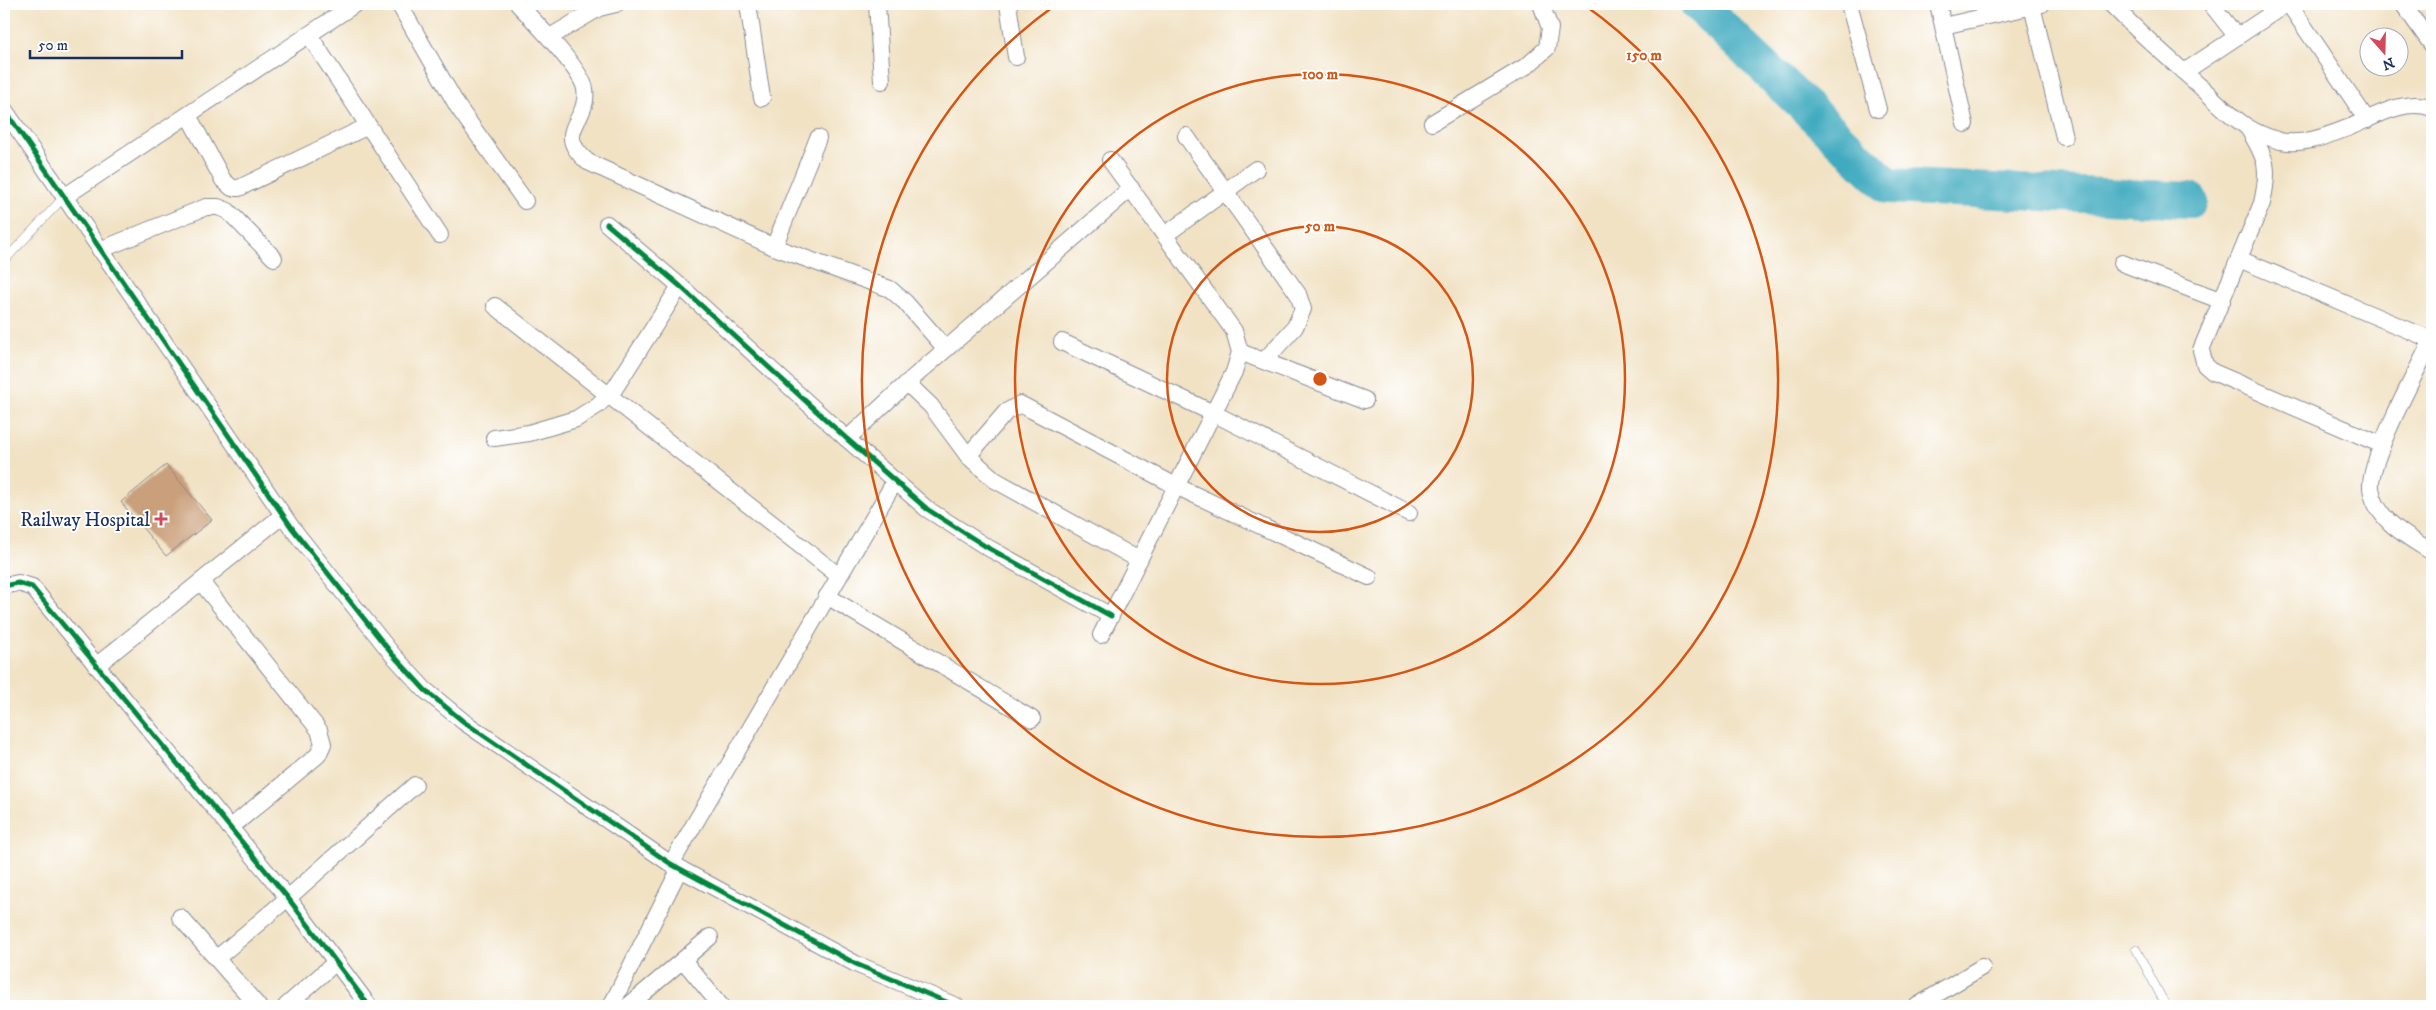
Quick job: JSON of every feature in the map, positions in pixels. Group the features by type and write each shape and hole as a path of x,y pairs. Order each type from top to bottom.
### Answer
{"street":[{"path":"64,198 355,4"},
{"path":"399,4 458,107 525,201"},
{"path":"518,4 550,37 578,74 585,89 583,108 572,130 571,138 581,156 588,162 774,247 890,290 905,302 946,349"},
{"path":"550,37 599,8 616,4"},
{"path":"748,4 762,98"},
{"path":"877,4 882,81"},
{"path":"1008,4 1016,56"},
{"path":"1432,123 1528,65 1547,48 1550,28 1541,4"},
{"path":"1850,4 1878,109"},
{"path":"1938,4 1965,124"},
{"path":"2111,4 2136,30 2248,128 2263,151 2266,162 2267,182 2262,203 2201,350 2205,365 2213,372 2382,445"},
{"path":"2211,4 2237,37"},
{"path":"2184,72 2288,4 2367,120"},
{"path":"2402,4 2432,45"},
{"path":"1943,26 2037,5 2064,137"},
{"path":"309,35 440,235"},
{"path":"2248,128 2282,142 2304,141 2328,136 2403,105 2421,104 2432,108"},
{"path":"4,109 283,515 392,654 425,690 464,722 676,866 926,1001 956,1006"},
{"path":"188,116 223,180 232,188 239,188 368,126"},
{"path":"1186,136 1298,294 1303,310 1295,328 1264,361"},
{"path":"774,247 818,138"},
{"path":"1101,634 1234,372 1240,352 1234,331 1110,160"},
{"path":"1165,235 1256,169"},
{"path":"847,439 907,383 1131,188"},
{"path":"100,250 206,207 218,207 228,211 274,258"},
{"path":"607,224 680,286 847,439 927,509 952,526 1111,616"},
{"path":"2239,259 2432,340 2374,464 2371,488 2378,506 2392,526 2432,552"},
{"path":"2122,263 2222,300"},
{"path":"494,438 529,433 576,419 598,405 615,388 680,286"},
{"path":"495,306 840,576"},
{"path":"1062,342 1213,413 1409,513"},
{"path":"1240,352 1365,400"},
{"path":"907,383 931,406 968,456 995,480 1140,560"},
{"path":"968,456 1006,412 1020,404 1176,486 1369,577"},
{"path":"611,1006 676,866 827,596 895,481"},
{"path":"96,666 283,515"},
{"path":"201,582 319,730 323,744 318,755 230,828"},
{"path":"4,586 18,583 32,587 288,898 369,1006"},
{"path":"827,596 1032,719"},
{"path":"217,958 288,898 415,785"},
{"path":"180,917 258,1006"},
{"path":"628,1006 710,937"},
{"path":"684,960 721,1006"},
{"path":"286,1006 336,962"},
{"path":"1917,1006 1982,967"}],"lane":[{"path":"4,262 64,198"},
{"path":"2136,948 2166,1006"}],"building":[{"path":"166,465 212,520 166,556 121,502"}],"waterway":[{"path":"1698,4 1888,186 2190,200"}],"cycle path":[{"path":"4,109 292,528 392,654 425,690 464,722 671,864 856,964 956,1006"},
{"path":"607,224 680,286 847,439 927,509 985,546 1111,616"},
{"path":"4,586 18,583 32,587 288,898 369,1006"}],"place":[{"name":"Railway Hospital","path":"161,519"}]}
